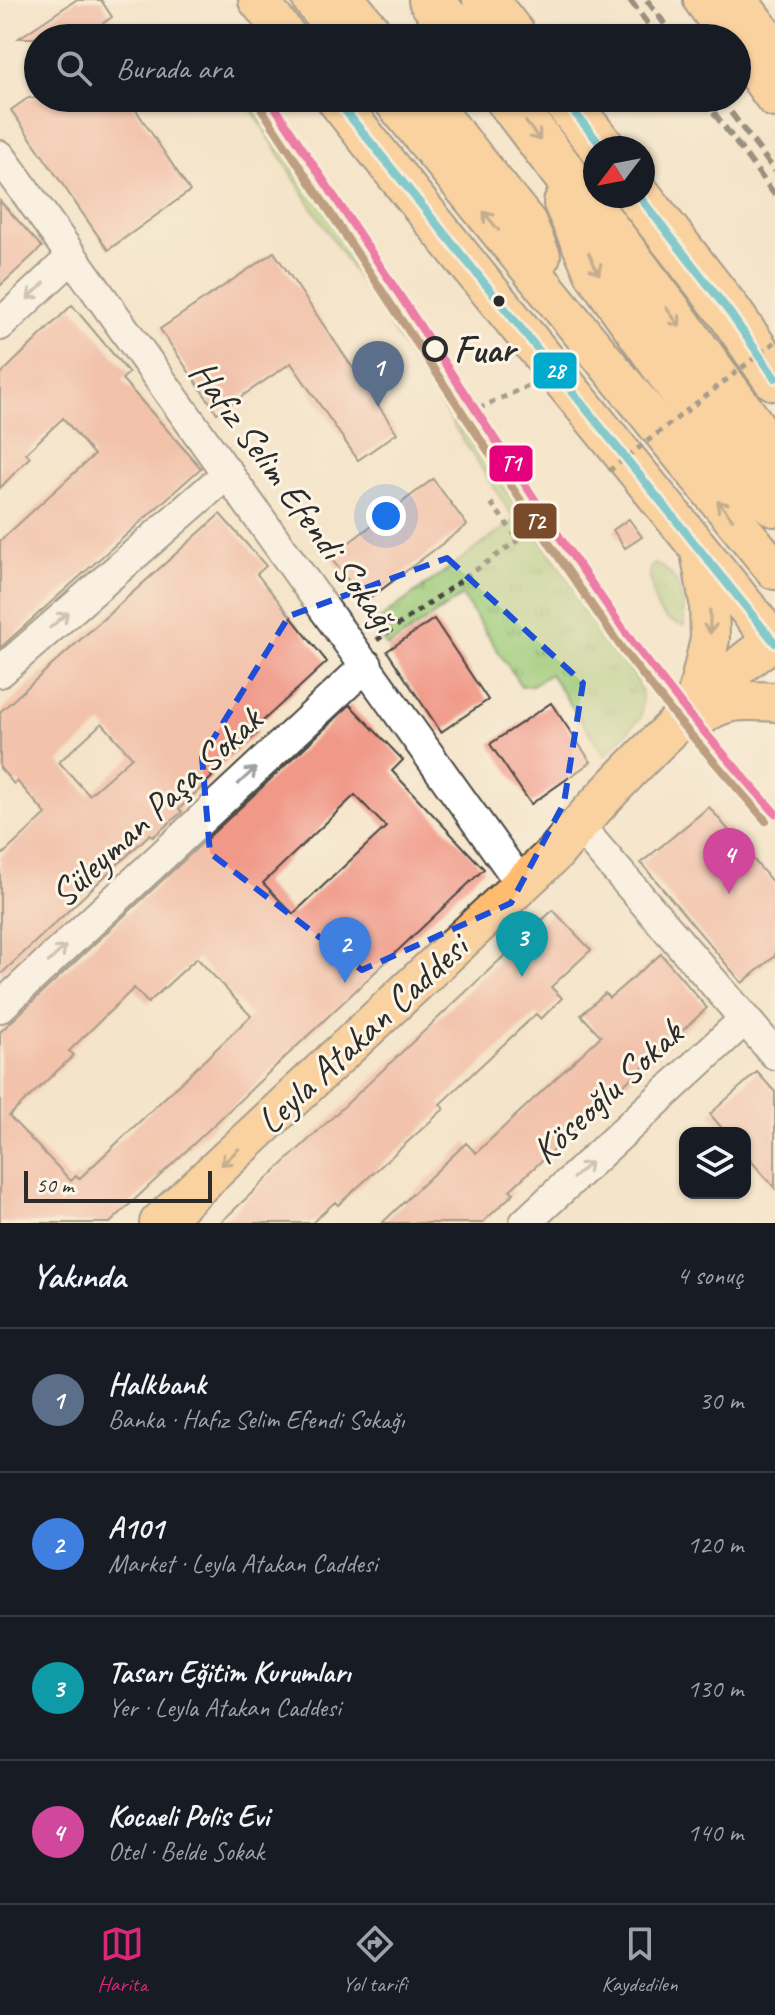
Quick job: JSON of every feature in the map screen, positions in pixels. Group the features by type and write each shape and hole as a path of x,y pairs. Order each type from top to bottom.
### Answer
{"highway":[{"path":"431,0 450,24"},
{"path":"485,0 504,24"},
{"path":"498,0 515,24"},
{"path":"518,112 775,458"},
{"path":"559,165 567,207 597,272 746,481 775,504"},
{"path":"648,208 730,313 775,378"}],"main road":[{"path":"258,0 277,24"},
{"path":"312,0 331,24"},
{"path":"346,0 366,24"},
{"path":"703,0 721,24"},
{"path":"738,0 775,50"},
{"path":"764,0 775,15"},
{"path":"751,65 775,98"},
{"path":"346,112 699,545 774,642"},
{"path":"402,112 775,570"},
{"path":"437,112 527,223 565,310"},
{"path":"688,712 710,639 709,602 699,545"},
{"name":"Leyla Atakan Caddesi","path":"159,1223 522,885 581,828 597,803 688,712 752,655 774,642"},
{"path":"581,828 706,712 720,703 742,700 775,702"}],"street":[{"name":"Hafız Selim Efendi Sokağı","path":"0,156 228,473 370,654 522,885"},
{"path":"0,325 72,257"},
{"path":"0,672 228,473"},
{"name":"Süleyman Paşa Sokak","path":"0,1007 370,654"},
{"path":"581,828 775,1054"},
{"name":"Köseoğlu Sokak","path":"525,1223 744,1020"}],"path":[{"path":"609,471 775,342"},
{"path":"537,393 529,385 462,416 659,696 688,712"},
{"path":"609,458 619,471"},
{"path":"491,503 519,540"},
{"path":"370,654 538,526"}],"highlighted area":[{"path":"447,558 583,683 564,803 511,903 362,970 210,853 202,757 289,616"}],"green space":[{"path":"254,112 271,112 377,274 368,280 457,420 634,674 642,693 641,717 605,756 550,674 532,685 521,686 462,596 388,647 370,626 515,520"},
{"path":"654,564 670,573 679,589 684,626 665,618 656,606 649,570"}],"building":[{"path":"76,0 101,0 112,17 102,24 40,24"},
{"path":"24,101 24,112 137,112 190,191 108,250 11,110"},
{"path":"0,201 42,247 0,286"},
{"path":"274,252 397,433 358,460 291,363 217,413 160,329"},
{"path":"72,305 129,373 122,379 201,468 0,648 0,541 94,455 63,418 26,453 30,457 0,488 0,375"},
{"path":"433,479 467,525 365,602 330,557"},
{"path":"220,514 266,566 257,574 327,662 255,728 258,732 211,775 179,809 182,812 153,837 150,834 0,975 0,857 46,814 17,781 14,784 0,768 0,712","holes":["102,723 132,757 89,795 59,762"]},
{"path":"629,519 642,537 625,548 613,530"},
{"path":"434,619 488,700 441,732 387,651"},
{"path":"551,703 591,762 531,804 490,744"},
{"path":"350,705 403,760 392,771 484,869 110,1223 0,1223 0,1032","holes":["355,795 386,827 293,914 263,883","197,958 251,1016 79,1179 76,1176 71,1181 9,1116 74,1055 69,1051 134,988 148,1003"]},
{"path":"709,807 775,885 775,956 742,983 641,863"},
{"path":"553,910 591,950 551,987 562,998 541,1019 536,1014 440,1104 444,1109 338,1205 335,1202 312,1223 220,1223"},
{"path":"661,954 707,1008 510,1190 514,1193 482,1223 382,1223 466,1143 476,1153 601,1036 581,1015 605,993 609,998"},
{"path":"757,1072 775,1092 775,1188 751,1161 751,1127 721,1127 710,1114"}],"railway":[{"path":"630,0 648,24"},
{"path":"647,0 665,24"},
{"path":"713,112 775,195"},
{"path":"731,112 775,171"}],"transit line":[{"name":"T2","path":"264,112 623,650 678,720 766,821"},
{"name":"T1","path":"278,112 633,643 687,712 775,813"},
{"name":"28","path":"346,112 775,643"},
{"name":"28","path":"574,112 593,136"},
{"name":"28","path":"648,208 730,313 775,378"}],"place":[{"name":"Fuar","path":"435,349"},
{"name":"Halkbank","path":"378,407"},
{"name":"Kocaeli Polis Evi","path":"729,894"},
{"name":"Tasarı Eğitim Kurumları","path":"522,977"},
{"name":"A101","path":"345,983"}]}
